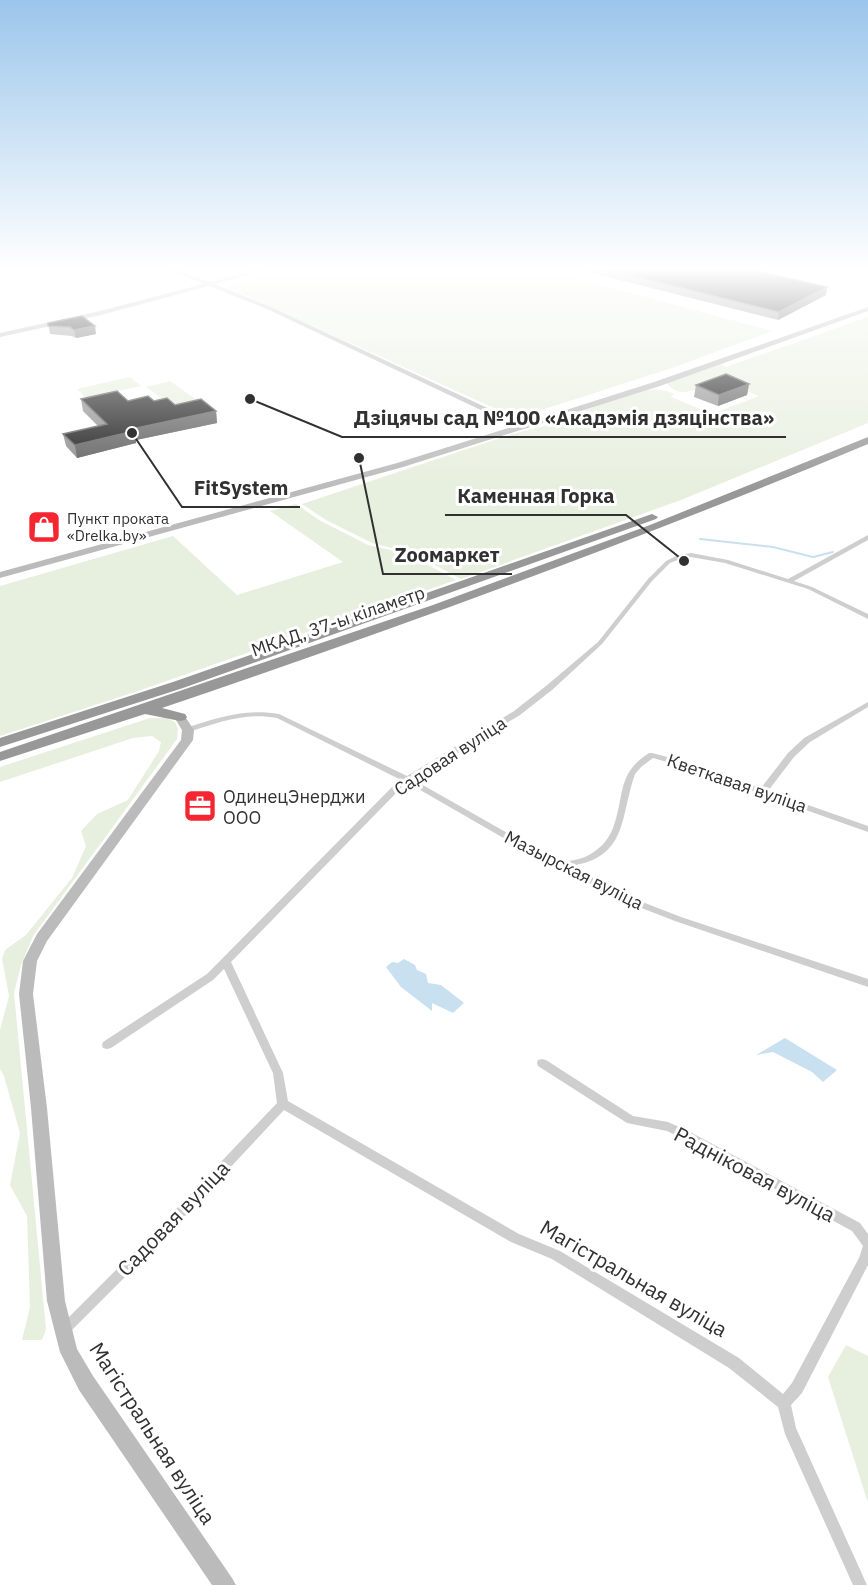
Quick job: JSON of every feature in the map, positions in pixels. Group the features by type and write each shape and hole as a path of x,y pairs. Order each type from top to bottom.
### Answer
{"highway":[{"path":"813,458 868,429"},
{"path":"813,458 868,440"},
{"name":"МКАД, 37-ы кіламетр","path":"0,757 188,695 588,552 707,507 813,458"},
{"name":"МКАД, 37-ы кіламетр","path":"0,743 497,573 813,458"},
{"path":"184,724 179,706 188,695"},
{"path":"141,711 164,712 184,724"}],"main road":[{"path":"337,342 520,426"},
{"path":"0,575 351,480 657,384 771,342"},
{"name":"Магістральная вуліца","path":"184,724 187,740 180,752 42,938 27,973 26,994 39,1108 56,1301 69,1352 86,1383 225,1585"}],"street":[{"path":"790,580 868,537"},
{"name":"Садовая вуліца","path":"107,1045 210,977 385,798 408,780 517,713 549,688 600,643 650,580 668,562 678,557 701,555 790,580"},
{"path":"790,580 868,617"},
{"path":"763,792 791,755 807,740 868,704"},
{"name":"Мазырская вуліца","path":"184,724 249,712 266,713 296,722 408,780 559,865 629,900 678,920 868,983"},
{"name":"Кветкавая вуліца","path":"559,865 582,861 597,855 609,843 620,821 632,773 640,762 652,755 684,764 868,829"},
{"path":"226,962 278,1073 283,1104"},
{"name":"Радніковая вуліца","path":"542,1063 631,1120 668,1127 688,1136 856,1227 868,1243"},
{"name":"Садовая вуліца","path":"63,1332 164,1230 283,1104"},
{"name":"Магістральная вуліца","path":"283,1104 515,1238 556,1255 734,1362 784,1403"},
{"path":"860,1585 790,1429 784,1403 797,1388 865,1259 868,1248"}],"green space":[{"path":"348,342 742,342 672,368 554,406 533,412 507,414"},
{"path":"797,342 868,342 868,423 681,500 461,579 412,553 372,543 326,520 302,504 509,435 589,414 584,411 641,391 664,391 674,394 671,397 712,414 759,396 723,382 685,392 672,389 667,383 721,364 726,367"},
{"path":"130,377 141,386 86,398 77,389"},
{"path":"170,381 198,401 174,407 146,387"},
{"path":"296,504 319,520 368,545 408,554 456,580 135,692 0,736 0,586 173,536 237,595 343,562 270,511"},
{"path":"150,718 166,718 175,722 178,729 177,739 33,936 21,965 14,993 46,1329 42,1340 22,1340 30,1307 27,1216 10,1185 20,1133 0,1069 0,1030 9,996 2,959 5,950 26,935 72,878 86,846 81,831 97,814 128,800 159,751 161,742 152,736 133,738 0,782 0,767"},
{"path":"846,1345 868,1356 868,1503 828,1377"}],"water":[{"path":"404,959 426,974 428,983 441,985 464,1003 453,1013 432,1003 432,1011 401,987 386,967 392,962 398,963"},
{"path":"785,1038 837,1070 823,1082 812,1072 773,1052 756,1055"}],"building":[{"path":"726,374 749,384 719,395 696,385"},
{"path":"117,391 128,401 148,396 154,401 167,398 175,405 201,399 216,411 132,429 134,431 75,445 63,434 107,424 81,399"}],"waterway":[{"path":"700,539 773,547 813,557 833,552"}],"place":[{"name":"Дзіцячы сад №100 «Акадэмія дзяцінства»","path":"250,399"},
{"name":"FitSystem","path":"132,433"},
{"name":"Zooмаркет","path":"359,458"},
{"name":"Пункт проката «Drelka.by»","path":"44,527"},
{"name":"Каменная Горка","path":"684,561"},
{"name":"ОдинецЭнерджи ООО","path":"200,806"}]}
